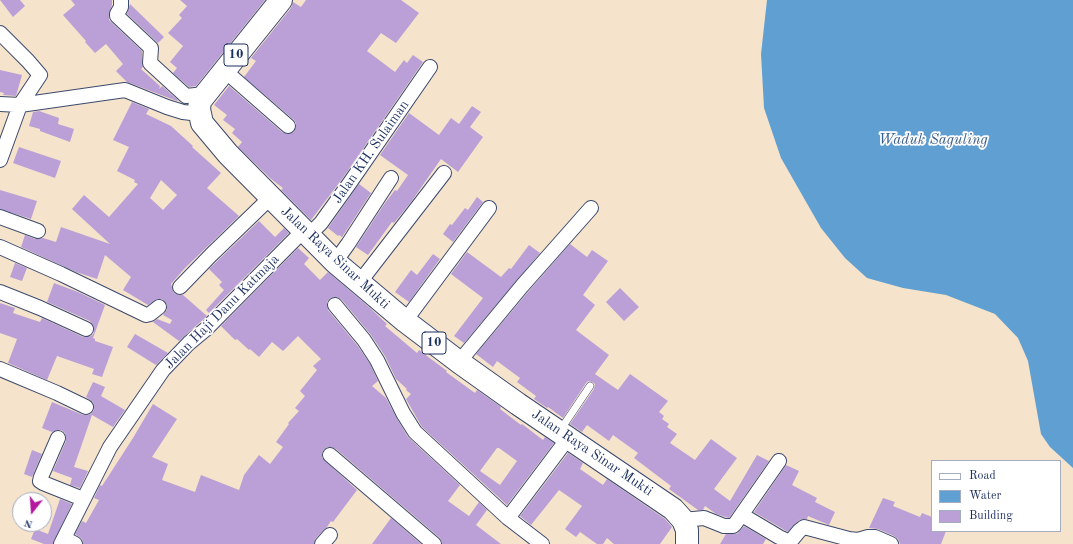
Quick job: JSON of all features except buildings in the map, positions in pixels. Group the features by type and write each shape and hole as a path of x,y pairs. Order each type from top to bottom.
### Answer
{"highway":[{"name":"10","path":"202,104 224,70 281,0"},
{"name":"Jalan Raya Sinar Mukti","path":"202,104 202,123 224,149 270,198 307,232 335,262 359,283 405,321 459,362 518,404 665,502 683,520"},
{"path":"683,520 687,530 686,544"}],"street":[{"path":"121,0 121,6 117,16 151,48 152,52 150,63 186,96 202,104"},
{"path":"0,33 40,75 20,105 0,160"},
{"name":"Jalan KH. Sulaiman","path":"307,232 321,223 430,67"},
{"path":"224,70 288,126"},
{"path":"0,104 20,105 125,90 183,112 202,104"},
{"path":"359,283 444,173"},
{"path":"335,262 391,178"},
{"path":"180,288 211,255 270,198"},
{"path":"405,321 489,208"},
{"path":"459,362 522,286 591,208"},
{"path":"0,217 38,231"},
{"name":"Jalan Haji Danu Katmaja","path":"67,542 83,499 110,447 164,370 189,343 206,329 307,232"},
{"path":"0,247 61,274 146,315 150,314 159,307"},
{"path":"0,292 86,329"},
{"path":"335,304 364,340 377,360 403,413 415,432 508,518 542,544"},
{"path":"0,369 86,407"},
{"path":"508,518 564,434"},
{"path":"58,438 40,477 40,481 43,484 83,499"},
{"path":"330,455 434,544"},
{"path":"683,520 704,518 729,527 736,524 779,461"},
{"path":"742,515 790,542 804,527 849,539 858,540 868,537 875,537 890,544"}],"lane":[{"path":"564,434 590,386"}],"water":[{"name":"Waduk Saguling","path":"767,0 1073,0 1073,468 1050,447 1041,434 1028,361 1018,338 995,314 946,295 903,288 867,278 845,258 821,228 781,158 764,108 761,54"}]}
